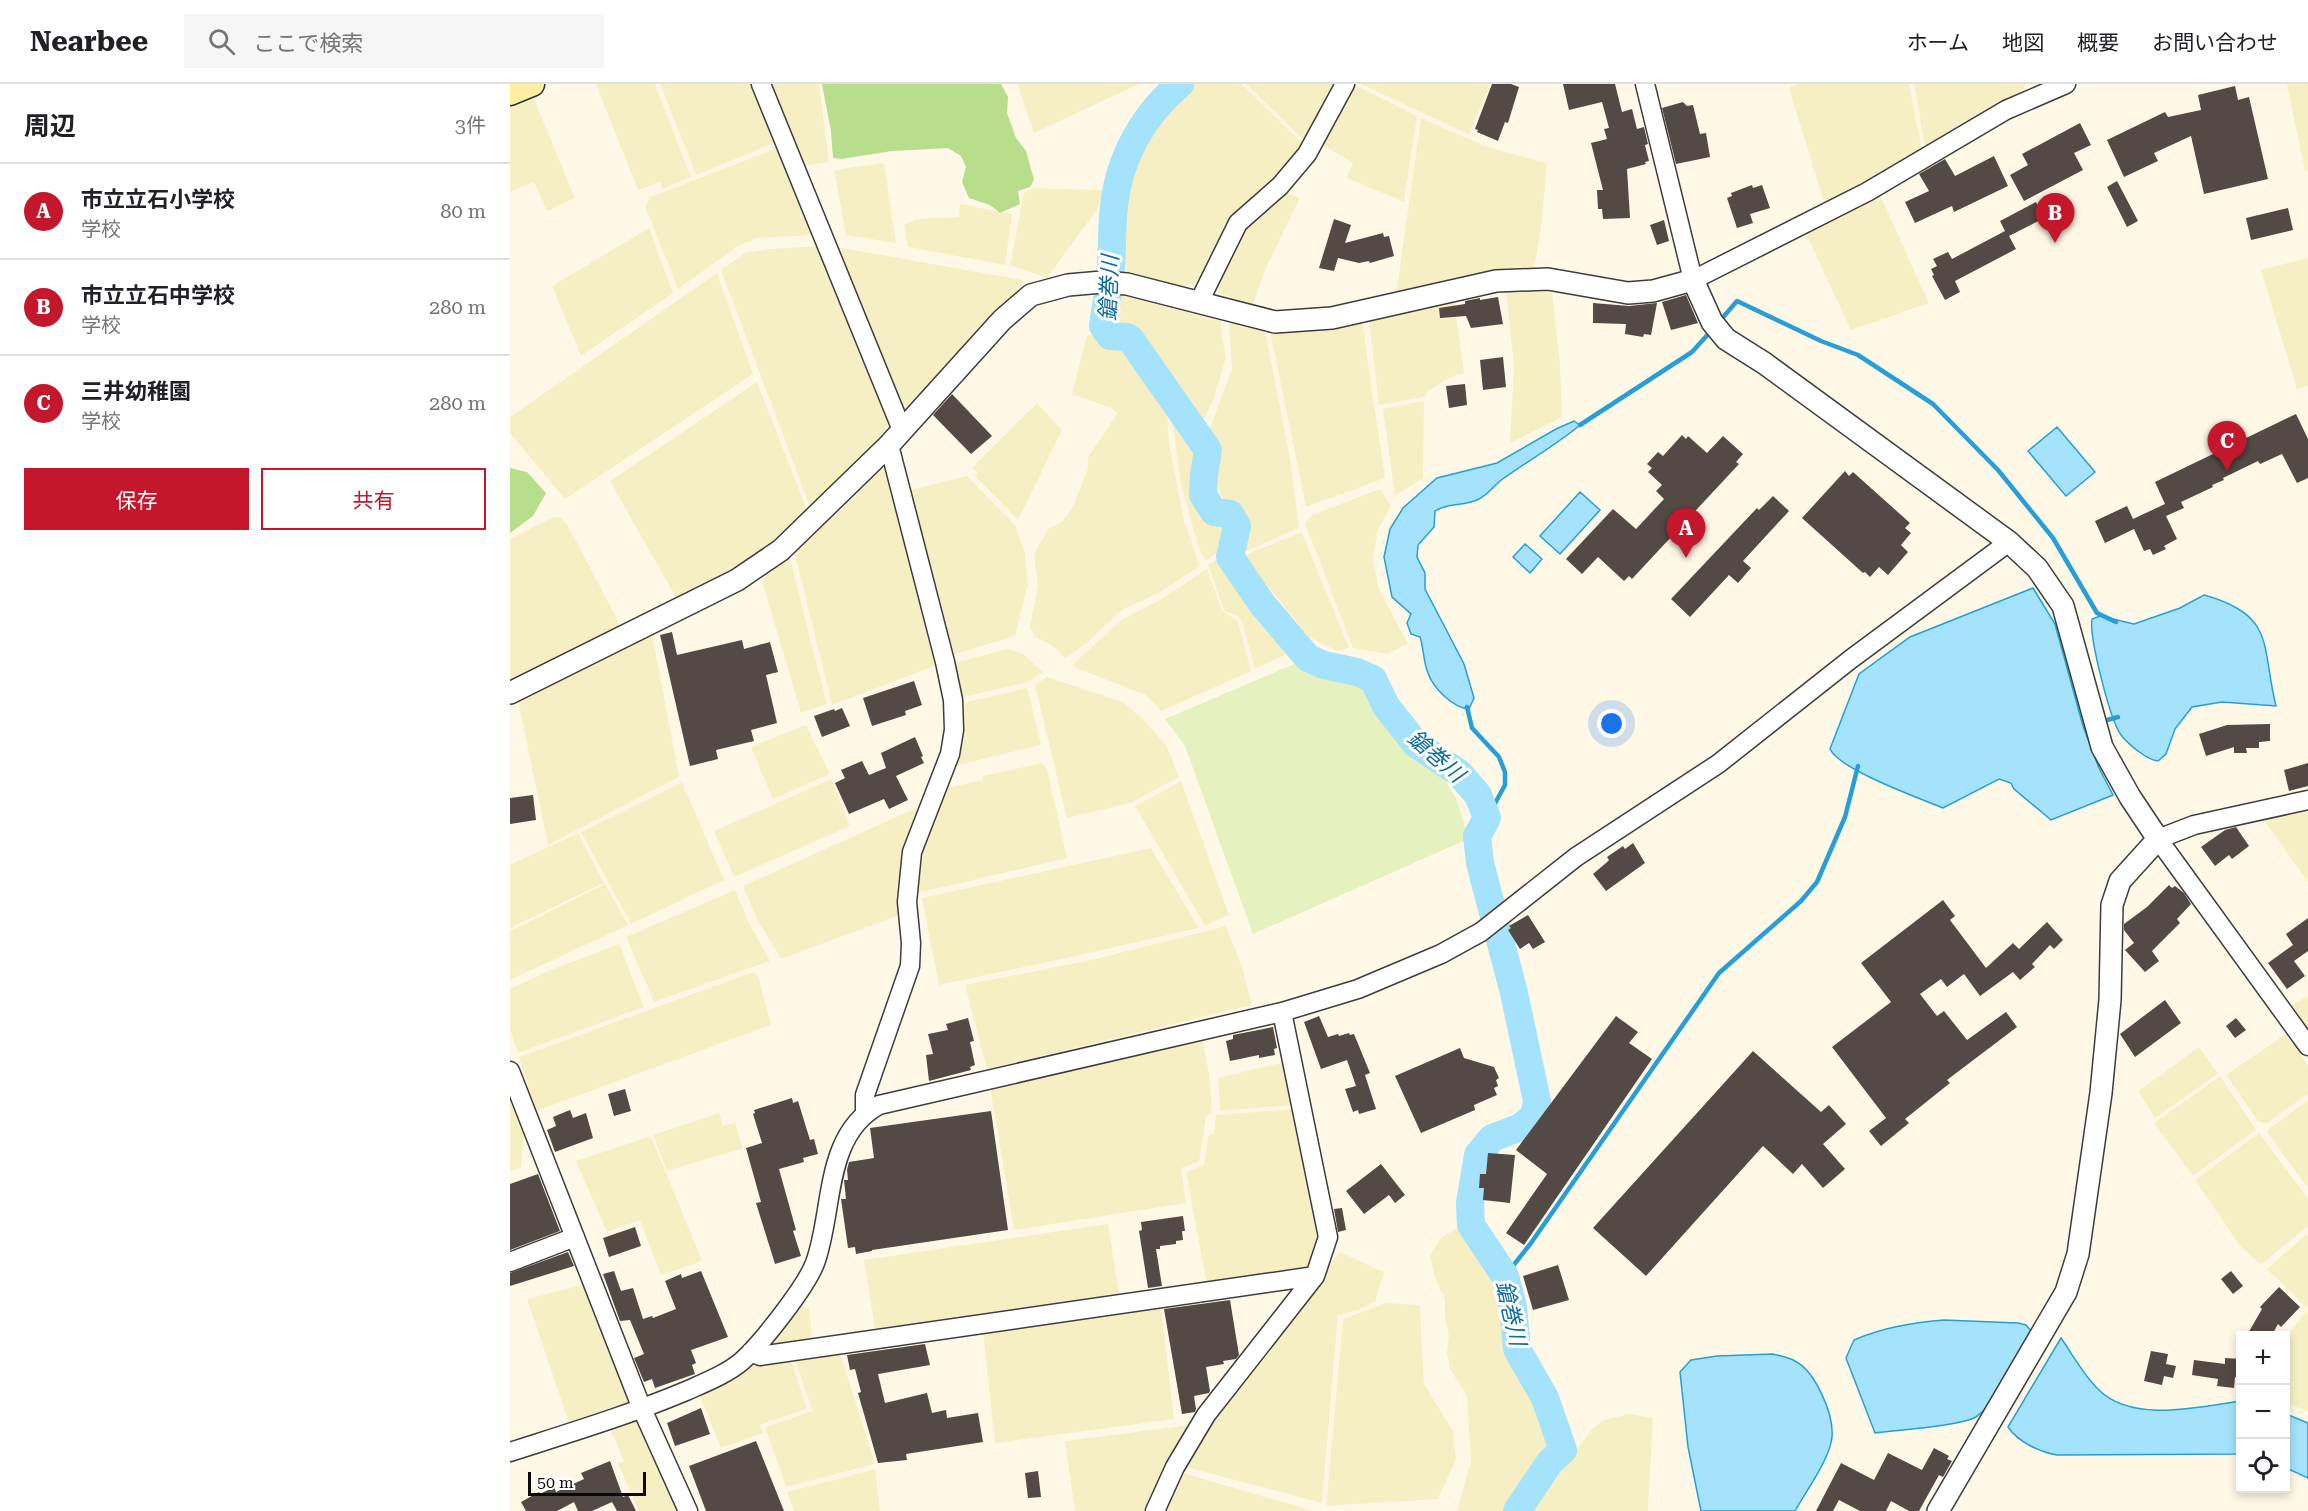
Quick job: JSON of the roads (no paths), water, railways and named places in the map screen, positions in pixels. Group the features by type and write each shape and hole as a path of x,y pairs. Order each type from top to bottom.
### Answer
{"main road":[{"path":"510,93 532,84"}],"street":[{"path":"761,84 895,437 953,700 954,730 950,754 912,852 907,902 911,942 910,966 865,1095 865,1112"},
{"path":"1199,302 1238,223 1280,186 1307,154 1345,84"},
{"path":"1645,84 1693,280 1712,322 1726,339 1764,363 2009,542 2037,568 2063,606 2102,747 2130,798 2308,1047"},
{"path":"510,693 737,580 781,550 895,437 1002,320 1031,295 1068,285 1102,282 1127,284 1275,322 1332,318 1496,281 1548,279 1628,293 1653,291 1693,280 1867,192 2006,110 2066,84"},
{"path":"510,1452 642,1409 741,1362 793,1300 815,1263 832,1179 850,1130 865,1112 879,1105 1282,1012 1358,989 1441,954 1481,932 1576,857 1718,764 1851,659 2009,542"},
{"path":"1938,1511 2067,1292 2078,1254 2101,1093 2110,1000 2112,905 2120,881 2158,839 2194,825 2308,800"},
{"path":"1155,1511 1175,1467 1206,1415 1315,1276 1328,1237 1282,1012"},
{"path":"510,1071 642,1409 688,1511"},
{"path":"510,1262 575,1237"},
{"path":"751,1352 760,1356 1315,1276"}],"water":[{"path":"1574,421 1580,425 1500,481 1482,497 1468,503 1445,506 1435,511 1434,527 1418,545 1417,557 1425,573 1425,589 1464,664 1474,698 1469,709 1463,708 1450,701 1434,685 1426,668 1420,637 1411,634 1407,623 1411,614 1392,597 1384,557 1390,529 1403,508 1437,478 1497,463"},
{"path":"2057,427 2095,472 2066,496 2028,451"},
{"path":"1580,492 1600,510 1560,554 1540,536"},
{"path":"1525,544 1542,559 1530,573 1513,557"},
{"path":"2033,588 2055,624 2083,726 2099,768 2113,795 2051,820 2014,789 2011,783 1999,779 1943,808 1881,783 1848,766 1830,749 1859,674 1910,637"},
{"path":"2204,595 2244,612 2254,623 2266,649 2276,706 2222,702 2192,707 2175,729 2166,754 2158,761 2154,760 2143,755 2128,743 2116,726 2097,660 2092,619 2100,616 2134,624 2180,608"},
{"path":"1944,1320 2018,1323 2026,1325 2033,1333 1999,1391 1984,1411 1976,1417 1943,1425 1875,1433 1846,1358 1854,1340 1898,1326"},
{"path":"2061,1338 2099,1390 2113,1400 2129,1406 2147,1410 2166,1410 2236,1402 2236,1454 2057,1455 2023,1442 2008,1427"},
{"path":"1773,1354 1795,1361 1802,1366 1810,1374 1822,1394 1832,1428 1827,1455 1795,1511 1701,1511 1688,1447 1680,1372 1691,1360 1717,1356"},
{"path":"2290,1416 2308,1423 2308,1478 2290,1470"}],"waterway":[{"name":"鎗巻川","path":"1180,84 1155,109 1144,124 1127,154 1121,171 1114,206 1111,267 1103,326 1110,336 1127,337 1131,340 1208,450 1203,495 1214,512 1230,514 1237,526 1230,557 1263,605 1308,658 1373,679 1386,706 1416,744 1459,773 1478,795 1487,818 1477,836 1480,863 1514,993 1537,1101 1534,1116 1521,1127 1492,1138 1478,1155 1470,1203 1471,1225 1505,1276 1513,1307 1517,1349 1545,1398 1563,1450 1550,1462 1517,1511"},
{"path":"1719,322 1737,301 1821,341 1858,355 1933,404 1998,470 2053,538 2097,613 2116,622"},
{"path":"1580,425 1692,352 1711,331"},
{"path":"1467,707 1472,728 1499,757 1505,772 1505,785 1487,818"},
{"path":"2100,722 2118,717"},
{"path":"1505,1276 1531,1243 1719,973 1801,901 1817,882 1845,817 1858,766"}],"place":[{"name":"市立立石中学校","path":"2055,243"},
{"name":"三井幼稚園","path":"2227,471"},
{"name":"市立立石小学校","path":"1686,558"}]}
